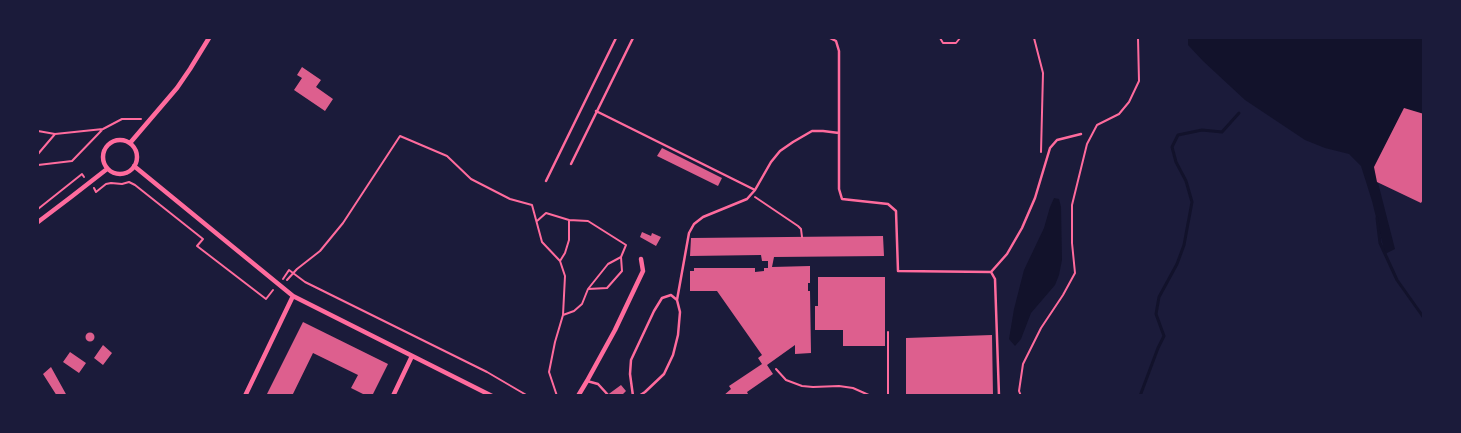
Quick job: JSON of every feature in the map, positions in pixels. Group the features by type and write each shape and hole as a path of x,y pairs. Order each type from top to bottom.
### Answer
{"street":[{"path":"130,143 177,88 209,38"},
{"path":"119,140 130,143 137,156 134,166 131,170 121,174 111,172 107,169 103,153 109,144 119,140"},
{"path":"134,166 293,296 492,396"},
{"path":"38,222 107,169"},
{"path":"578,396 615,330 643,271 642,259"},
{"path":"245,396 293,296"},
{"path":"393,396 412,356"}],"lane":[{"path":"546,180 616,38"},
{"path":"570,164 633,38"},
{"path":"830,38 836,41 839,51 839,189 842,199 888,204 896,211 898,271 991,272 996,279 999,396"},
{"path":"596,111 755,190"},
{"path":"639,396 664,374 673,355 678,335 680,312 677,300 689,233 694,224 703,217 747,199 780,151 812,131 839,133"},
{"path":"991,272 1007,254 1022,228 1035,198 1050,148 1057,140 1081,134"},
{"path":"633,396 630,374 632,360 654,311 662,298 671,294 677,300"},
{"path":"587,382 598,384 609,396"}],"path":[{"path":"940,38 943,43 956,43 960,38"},
{"path":"1034,38 1043,73 1041,160"},
{"path":"1021,396 1019,391 1023,364 1041,328 1063,295 1075,272 1072,243 1072,205 1087,144 1097,124 1119,114 1129,102 1139,81 1138,38"},
{"path":"38,164 72,161 103,129 122,119 151,119"},
{"path":"38,131 55,134 103,129"},
{"path":"38,154 55,134"},
{"path":"281,286 297,269 320,251 342,223 400,136 447,156 471,179 510,198 532,205 542,242 560,261 565,276 563,315 549,372 557,396"},
{"path":"751,194 798,226 801,229 802,237"},
{"path":"537,221 546,213 569,220 588,221 626,245 621,257 622,271 607,288 588,289"},
{"path":"560,261 569,240 569,220"},
{"path":"563,315 574,311 582,304 588,289 608,264 621,257"},
{"path":"888,332 888,396"},
{"path":"776,369 786,380 802,386 853,388 872,396"}],"shaded area":[{"path":"1188,38 1423,38 1424,108 1421,115 1404,108 1374,167 1395,249 1385,254 1361,166 1349,154 1325,148 1305,140 1245,100 1188,45"},
{"path":"1054,198 1059,199 1061,207 1062,260 1059,275 1055,285 1031,313 1021,339 1015,346 1009,339 1024,270 1044,228"}],"building":[{"path":"302,67 321,80 316,87 333,99 325,111 294,90 302,78 297,75"},
{"path":"1404,108 1424,114 1424,198 1421,203 1377,182 1374,167"},
{"path":"662,148 722,178 718,186 657,156"},
{"path":"642,232 651,236 652,233 661,237 656,246 640,237"},
{"path":"883,236 884,256 774,257 772,267 810,266 808,291 810,291 811,353 795,354 795,345 767,365 773,374 747,392 746,396 723,396 731,389 729,386 762,364 758,358 762,355 717,291 690,291 690,271 694,271 694,268 755,268 755,272 764,271 764,268 768,268 768,261 762,261 761,255 690,256 691,238"},
{"path":"818,277 885,277 885,346 843,346 843,330 815,330 815,306 818,306"},
{"path":"303,322 388,364 372,396 367,396 351,388 358,375 313,353 292,396 266,396"},
{"path":"90,333 94,337 90,341 86,337"},
{"path":"992,335 993,396 906,396 906,338"},
{"path":"103,345 112,353 103,365 94,358"},
{"path":"70,352 86,363 79,373 63,362"},
{"path":"51,367 67,396 57,396 43,374"},
{"path":"621,385 626,391 621,396 606,396"}],"waterway":[{"path":"1140,396 1164,336 1156,314 1159,297 1177,264 1184,245 1192,202 1186,181 1176,162 1172,147 1178,135 1202,130 1222,132 1239,113"},
{"path":"1377,218 1380,243 1397,280 1424,318"}]}
